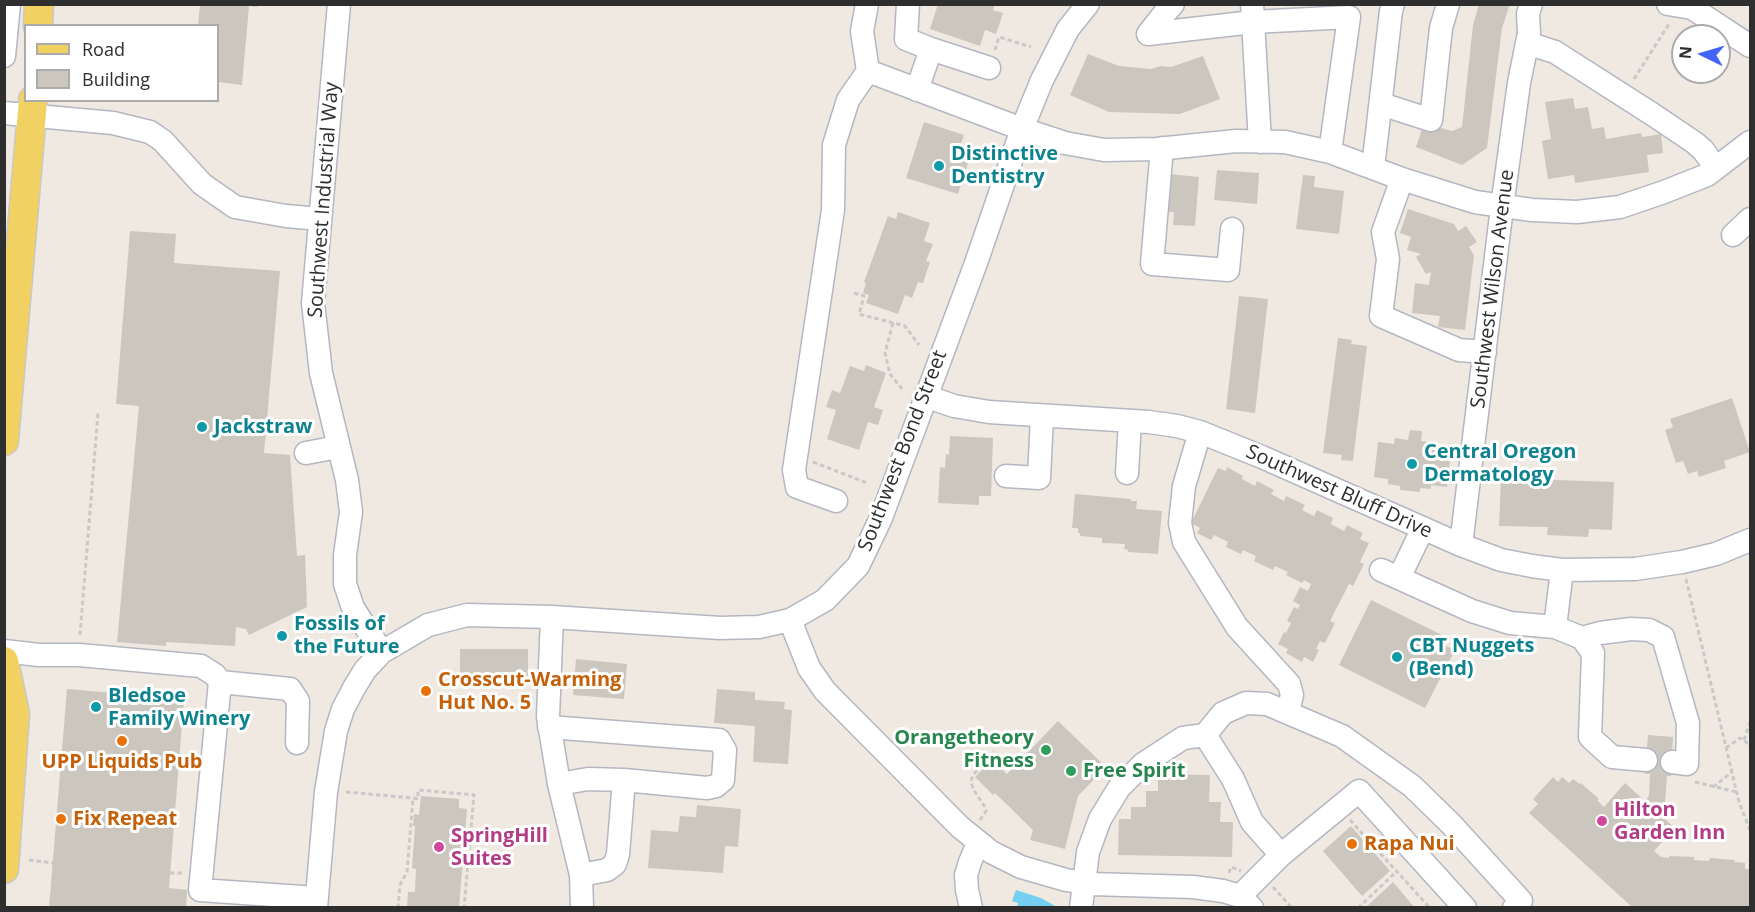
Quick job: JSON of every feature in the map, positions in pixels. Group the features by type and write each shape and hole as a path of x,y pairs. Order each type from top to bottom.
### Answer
{"main road":[{"path":"38,24 39,4"},
{"path":"4,441 23,110"},
{"path":"4,661 15,714 17,864"}],"street":[{"path":"4,56 9,4"},
{"name":"Southwest Industrial Way","path":"339,4 313,303 321,373 347,480 351,513 345,555 345,584 353,608 382,652"},
{"path":"836,501 797,487 794,470 833,210 834,145 848,100 868,71 862,31 867,4"},
{"path":"908,4 906,39 989,69"},
{"name":"Southwest Bond Street","path":"382,652 428,625 467,615 552,617 720,628 759,627 790,620 825,600 858,566 881,518 976,263 1022,129 1042,80 1068,29 1088,4"},
{"path":"1173,4 1148,34 1253,13 1349,17 1330,152"},
{"path":"1373,168 1391,11 1394,4"},
{"path":"1381,104 1431,120 1442,28 1448,4"},
{"name":"Southwest Wilson Avenue","path":"1461,545 1502,207 1519,83 1528,38 1528,14 1531,4"},
{"name":"Southwest Wilson Avenue","path":"1528,38 1539,18 1543,4"},
{"path":"1668,14 1691,6 1750,46"},
{"path":"1253,13 1260,142"},
{"path":"1528,38 1554,52 1695,143 1716,168"},
{"path":"917,90 931,49"},
{"path":"868,71 1065,143 1104,150 1162,148 1236,141 1285,142 1330,152 1402,179 1475,202 1502,207 1577,213 1620,207 1707,175 1749,146"},
{"path":"23,110 113,123 150,132 163,141 202,184 236,207 285,216 320,219"},
{"path":"1162,148 1152,264 1228,270 1232,229"},
{"path":"1402,179 1383,232 1388,259 1381,316 1460,350 1485,352"},
{"path":"1733,234 1750,219"},
{"name":"Southwest Bluff Drive","path":"925,396 954,406 989,412 1131,421 1177,426 1200,432 1461,545 1501,560 1562,570 1635,569 1683,562 1716,554 1750,540"},
{"path":"1006,476 1039,478 1042,416"},
{"path":"1127,472 1131,421"},
{"path":"1200,432 1184,486 1180,523 1184,542 1237,627 1289,684 1292,695 1288,712"},
{"path":"306,453 338,447"},
{"path":"1423,528 1390,574 1472,611 1510,623 1555,627 1582,638 1593,653 1590,737 1612,757 1647,760"},
{"path":"1555,627 1562,570"},
{"path":"552,617 549,727 559,784 581,875 582,908"},
{"path":"790,620 809,668 825,691 912,781 978,843 1021,867 1057,878 1083,883 1193,886 1223,891 1246,902 1281,855 1359,791 1382,765"},
{"path":"1582,638 1631,629 1649,630 1663,637 1688,723 1687,764 1672,762"},
{"path":"4,651 201,666 215,675 220,682 200,890 317,903 326,792 336,731 343,709 354,688 365,670 382,652"},
{"path":"220,682 290,689 298,701 297,743"},
{"path":"1081,908 1088,852 1100,819 1119,788 1143,764 1183,738 1205,735 1223,713 1246,703 1267,704 1342,736 1413,786 1521,901 1514,908"},
{"path":"549,727 719,740 725,750 723,780 716,786 707,788 588,778 559,784"},
{"path":"1205,735 1233,779 1252,822 1281,855"},
{"path":"581,875 607,870 615,864 618,854 624,780"},
{"path":"1359,791 1465,908"},
{"path":"971,908 966,875 978,843"}],"path":[{"path":"1623,96 1668,14"},
{"path":"989,69 999,38 1031,47"},
{"path":"854,293 864,297 860,314 905,326 919,345"},
{"path":"893,323 885,353 890,374 903,390"},
{"path":"79,656 98,413"},
{"path":"796,456 867,483"},
{"path":"1683,562 1739,802 1750,830"},
{"path":"1744,740 1750,722"},
{"path":"1726,748 1740,738 1750,747"},
{"path":"980,820 986,811 973,789 972,775 994,751"},
{"path":"1713,787 1732,772"},
{"path":"1689,781 1737,792"},
{"path":"346,792 418,799 418,790 474,795 464,908"},
{"path":"398,908 400,885 406,872 413,798"},
{"path":"1345,814 1430,908"},
{"path":"17,864 53,863"},
{"path":"1358,908 1396,871"},
{"path":"1270,883 1292,908"}],"water":[{"path":"1016,890 1041,898 1057,907 1017,907 1018,903 1012,901"}],"building":[{"path":"200,4 258,4 257,7 249,6 242,85 219,82 219,24 198,24"},
{"path":"938,4 995,4 993,10 1003,13 996,34 985,30 980,46 930,29"},
{"path":"1479,4 1510,4 1502,28 1487,148 1462,165 1416,147 1424,123 1452,131 1462,127 1473,25"},
{"path":"1088,54 1119,66 1151,69 1161,66 1171,67 1203,56 1220,99 1180,114 1109,112 1070,95"},
{"path":"1573,98 1575,109 1588,107 1592,129 1604,127 1606,139 1641,133 1642,137 1661,134 1663,153 1647,155 1649,172 1575,183 1574,175 1548,179 1542,141 1551,139 1545,102"},
{"name":"Distinctive Dentistry","path":"924,122 964,135 959,150 971,154 958,194 906,178"},
{"path":"1217,170 1259,173 1257,204 1214,200"},
{"path":"1169,174 1199,177 1195,226 1173,225 1174,212 1167,212"},
{"path":"1303,175 1315,176 1314,187 1344,191 1339,234 1296,229"},
{"path":"1408,209 1454,224 1458,231 1466,226 1477,242 1469,247 1474,255 1465,330 1438,327 1440,316 1412,313 1415,283 1429,285 1431,272 1426,274 1416,257 1421,254 1407,250 1411,237 1400,233"},
{"path":"898,212 930,223 924,241 933,244 926,261 930,262 923,283 918,282 912,298 905,295 898,314 866,303 869,295 863,293 866,283 864,282 888,216 896,219"},
{"name":"Jackstraw","path":"130,231 176,234 174,263 280,271 264,453 290,455 297,556 305,555 307,607 249,635 246,629 236,627 235,646 166,642 166,646 117,642 139,406 116,404"},
{"path":"1239,296 1268,299 1255,413 1226,409"},
{"path":"1338,338 1352,340 1351,344 1367,346 1353,461 1341,460 1342,455 1323,453"},
{"path":"866,365 886,373 874,407 883,410 878,425 868,422 859,450 827,439 836,410 826,407 832,390 840,393 850,366 864,371"},
{"path":"1732,398 1750,452 1724,461 1726,468 1699,477 1697,471 1688,474 1683,461 1676,463 1665,430 1673,427 1670,419"},
{"name":"Central Oregon Dermatology","path":"1410,430 1422,431 1421,441 1437,443 1436,449 1451,451 1447,487 1431,485 1431,489 1420,488 1420,492 1400,490 1400,486 1388,484 1388,479 1374,477 1378,442 1394,444 1395,438 1408,440"},
{"path":"950,436 993,438 991,496 979,496 979,505 938,503 940,467 945,468 946,454 949,455"},
{"path":"1227,467 1255,486 1257,481 1274,490 1271,494 1284,501 1286,496 1305,505 1302,510 1314,516 1317,510 1333,518 1331,524 1344,531 1347,525 1363,533 1360,539 1369,543 1360,562 1364,564 1353,586 1349,584 1330,621 1335,623 1325,643 1320,641 1316,649 1319,650 1313,662 1304,657 1302,662 1286,653 1288,649 1278,644 1291,623 1287,621 1294,607 1298,609 1300,605 1293,601 1300,587 1308,591 1311,584 1304,580 1302,583 1286,575 1288,572 1275,566 1273,570 1254,561 1256,556 1243,550 1241,554 1226,547 1228,542 1214,535 1211,540 1197,533 1200,528 1191,523 1218,468 1226,471"},
{"path":"1501,478 1614,482 1612,530 1589,529 1588,537 1547,535 1548,527 1499,526"},
{"path":"1075,494 1131,499 1131,501 1137,501 1136,509 1162,511 1158,554 1128,552 1124,549 1125,544 1102,543 1102,538 1080,536 1078,528 1072,528"},
{"name":"CBT Nuggets (Bend)","path":"1371,600 1442,635 1438,642 1455,650 1425,708 1339,665"},
{"path":"460,649 528,649 528,680 460,680"},
{"path":"576,659 627,664 624,699 573,695"},
{"path":"67,689 184,699 169,888 187,890 186,908 49,908"},
{"path":"717,689 755,692 755,700 785,702 784,709 792,710 788,764 753,762 755,726 714,723"},
{"path":"1058,721 1106,767 1078,796 1065,849 1030,840 1033,830 975,777 992,760 1007,774"},
{"name":"Hilton Garden Inn","path":"1648,735 1673,737 1671,776 1667,776 1665,805 1658,813 1675,828 1654,851 1661,857 1694,857 1694,860 1709,861 1710,858 1745,863 1745,869 1750,869 1749,908 1633,908 1529,813 1538,804 1533,799 1553,777 1558,782 1562,777 1569,783 1573,779 1581,783 1599,799 1597,800 1604,807 1625,783 1645,801 1649,796 1650,774 1645,774"},
{"path":"1158,774 1210,775 1209,802 1221,802 1220,822 1233,822 1232,857 1118,855 1119,819 1131,819 1131,807 1146,807 1146,791 1158,791"},
{"name":"SpringHill Suites","path":"421,796 459,799 459,808 467,809 459,908 407,908 408,892 415,892 416,869 412,868 415,826 413,826 414,814 419,815"},
{"path":"697,805 741,809 738,847 725,846 723,873 648,868 651,830 678,832 680,816 696,817"},
{"path":"1351,826 1390,871 1362,896 1323,851"},
{"path":"1393,882 1415,908 1365,908"}],"place":[{"name":"Distinctive Dentistry","path":"939,166"},
{"name":"Jackstraw","path":"202,427"},
{"name":"Central Oregon Dermatology","path":"1412,464"},
{"name":"Fossils of the Future","path":"282,636"},
{"name":"CBT Nuggets (Bend)","path":"1397,657"},
{"name":"Crosscut-Warming Hut No. 5","path":"426,691"},
{"name":"Bledsoe Family Winery","path":"96,707"},
{"name":"UPP Liquids Pub","path":"122,741"},
{"name":"Orangetheory Fitness","path":"1046,750"},
{"name":"Free Spirit","path":"1071,771"},
{"name":"Fix Repeat","path":"61,819"},
{"name":"Hilton Garden Inn","path":"1602,821"},
{"name":"Rapa Nui","path":"1352,844"},
{"name":"SpringHill Suites","path":"439,847"}]}
